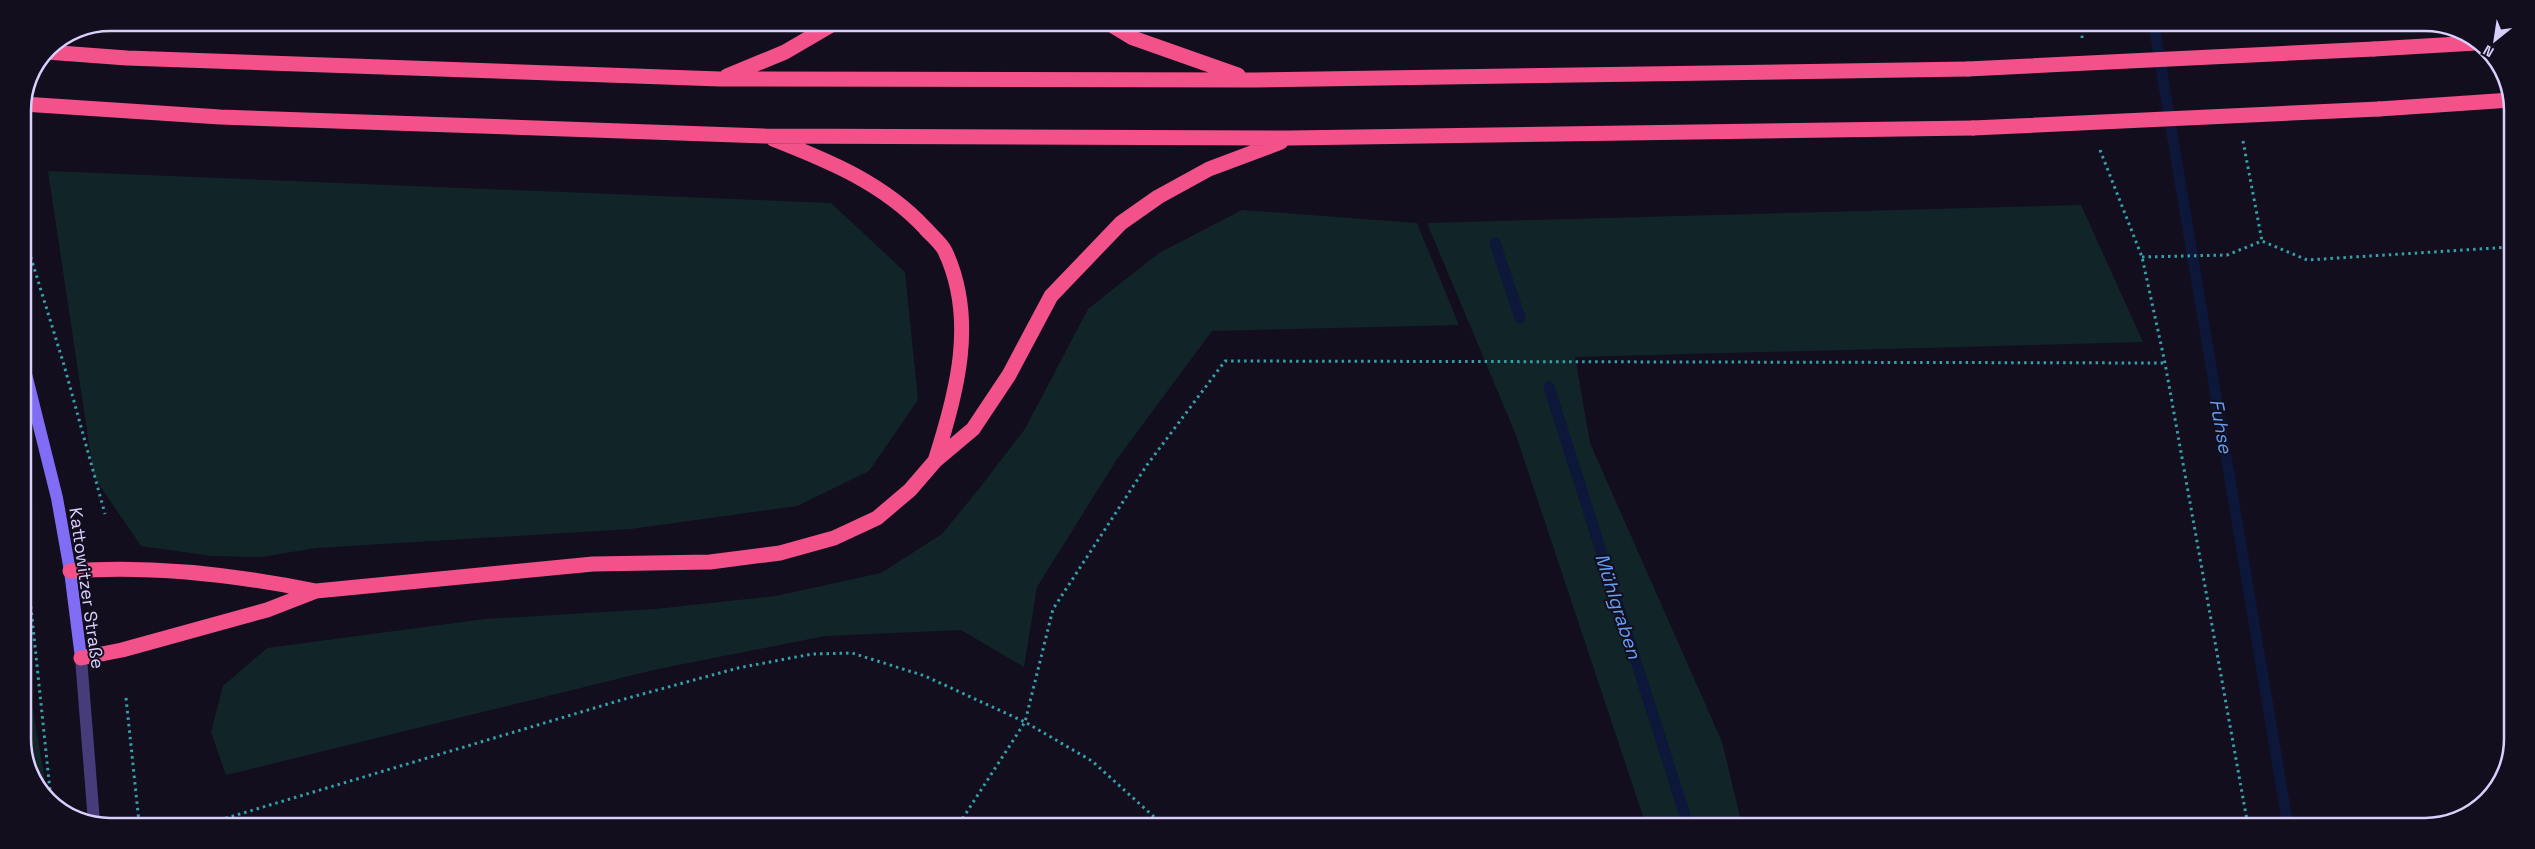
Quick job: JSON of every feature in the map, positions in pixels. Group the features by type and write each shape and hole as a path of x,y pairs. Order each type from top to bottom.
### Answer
{"highway":[{"path":"720,79 785,52 821,31"},
{"path":"1122,31 1133,38 1190,60 1254,80"},
{"path":"56,53 126,58 720,79 1254,80 1968,69 2467,44"},
{"path":"32,105 220,117 765,136 1290,138 1973,128 2379,109 2503,101"},
{"path":"765,136 828,161 874,186 907,209 944,250 960,297 961,352 954,404 935,461"},
{"path":"81,658 122,650 267,610 316,591 593,564 710,562 780,554 834,538 878,518 910,490 935,461 973,429 1009,374 1051,296 1121,223 1158,197 1209,169 1290,138"},
{"path":"70,571 112,568 260,580 316,591"}],"main road":[{"name":"Kattowitzer Straße","path":"31,394 57,498 70,571 81,658"}],"street":[{"name":"Kattowitzer Straße","path":"81,658 94,816"}],"path":[{"path":"2247,818 2165,363 2142,257 2227,255 2262,241 2307,260 2504,247"},
{"path":"31,258 64,365 105,514"},
{"path":"963,818 1026,722 1053,609 1147,465 1225,361 2165,363"},
{"path":"31,608 50,790"},
{"path":"226,818 628,698 738,668 812,654 852,653 925,676 1026,722 1092,761 1155,818"},
{"path":"126,698 139,818"}],"green space":[{"path":"48,171 831,203 905,272 918,400 869,471 797,506 631,529 316,548 261,557 212,556 141,546 94,477"},
{"path":"2081,205 2143,342 1575,357 1590,443 1722,742 1740,818 1644,818 1516,435 1427,223"},
{"path":"1242,210 1417,223 1459,325 1212,331 1117,459 1037,587 1024,667 961,630 825,636 658,669 226,775 211,732 223,686 267,648 485,619 655,609 776,596 881,573 942,534 978,490 1025,429 1088,309 1159,253"},
{"path":"31,699 45,783 37,769 31,744"}],"waterway":[{"name":"Fuhse","path":"2155,31 2287,818"},
{"name":"Mühlgraben","path":"1495,243 1520,318"},
{"name":"Mühlgraben","path":"1549,387 1686,818"}]}
